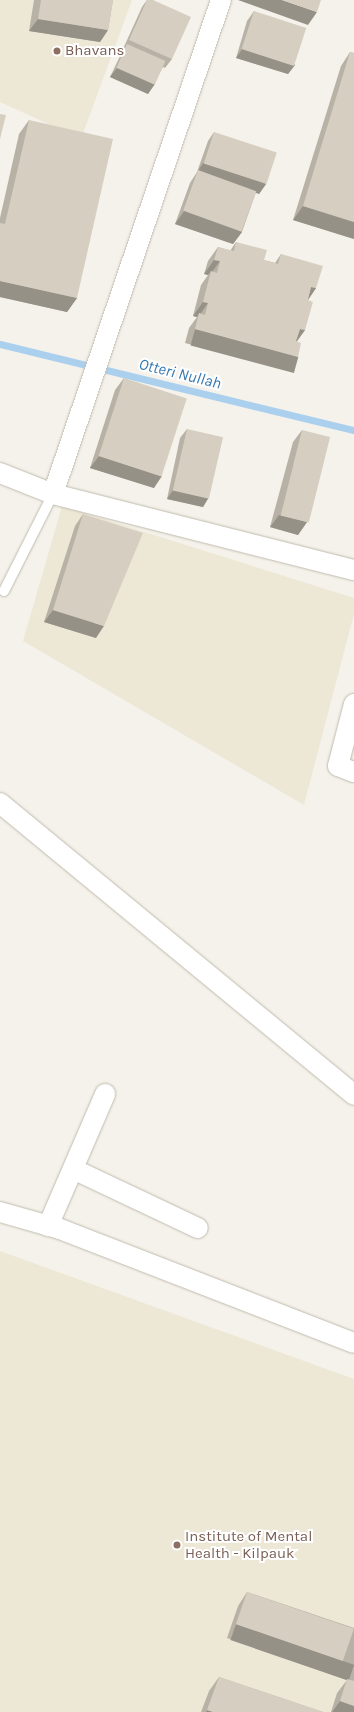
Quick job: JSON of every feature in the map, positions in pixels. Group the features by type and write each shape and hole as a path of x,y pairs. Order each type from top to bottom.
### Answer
{"street":[{"path":"53,494 221,0"},
{"path":"0,473 53,494 354,570"},
{"path":"354,704 338,766 354,772"},
{"path":"0,804 354,1095"},
{"path":"48,1226 105,1094"},
{"path":"73,1169 198,1228"},
{"path":"0,1212 48,1226 354,1342"}],"lane":[{"path":"4,591 53,494"}],"shaded area":[{"name":"Bhavans","path":"0,0 132,0 81,139 0,102"},
{"path":"62,506 354,598 354,614 304,805 23,641"},
{"name":"Institute of Mental Health - Kilpauk","path":"0,1251 354,1379 354,1712 0,1712"}],"building":[{"path":"41,0 113,0 108,30 38,19"},
{"path":"147,0 153,0 191,17 172,59 129,40"},
{"path":"282,0 321,0 317,12"},
{"path":"254,11 306,28 294,66 242,49"},
{"path":"127,44 165,61 155,85 116,68"},
{"path":"350,52 354,53 354,222 303,206"},
{"path":"0,114 6,115 0,139"},
{"path":"29,120 113,139 77,298 0,281 0,223 5,224"},
{"path":"214,132 277,152 267,184 204,163"},
{"path":"198,170 256,191 242,232 183,210"},
{"path":"236,242 267,250 264,260 278,264 281,254 323,266 316,288 311,287 308,300 313,302 305,330 300,329 296,341 301,343 298,357 195,329 199,313 205,315 208,303 203,302 211,271 217,273 220,261 214,260 218,247 234,251"},
{"path":"124,378 187,398 161,476 99,456"},
{"path":"187,429 223,437 209,499 173,490"},
{"path":"302,430 330,437 309,522 281,515"},
{"path":"83,514 143,533 104,626 53,610"},
{"path":"247,1592 354,1629 343,1661 236,1624"},
{"path":"219,1677 323,1712 213,1712 207,1710"},
{"path":"347,1679 354,1681 354,1706 340,1701"}],"waterway":[{"name":"Otteri Nullah","path":"0,344 354,430"}],"place":[{"name":"Bhavans","path":"57,51"},
{"name":"Institute of Mental Health - Kilpauk","path":"177,1545"}]}
